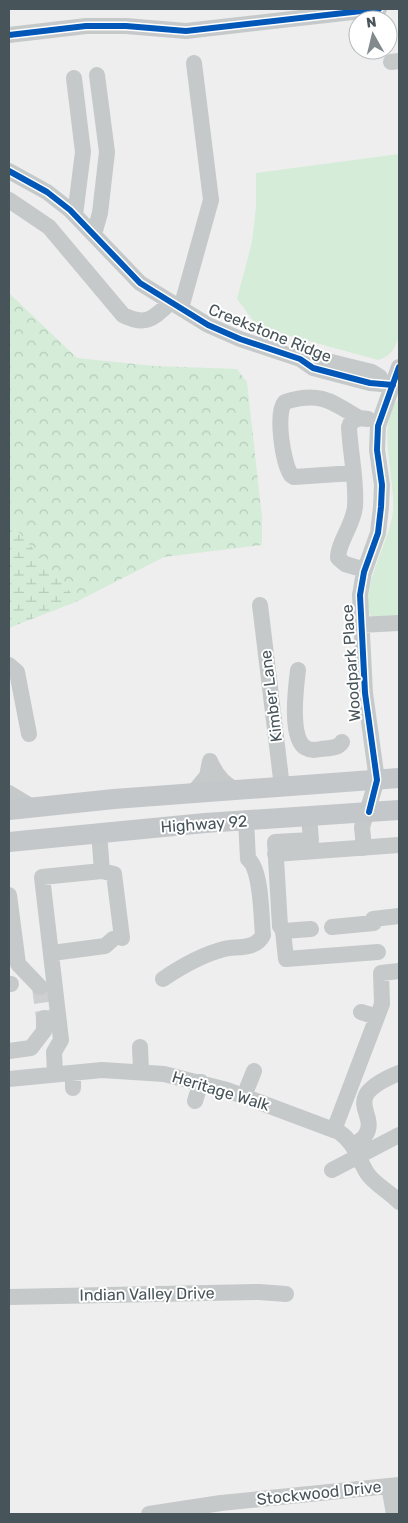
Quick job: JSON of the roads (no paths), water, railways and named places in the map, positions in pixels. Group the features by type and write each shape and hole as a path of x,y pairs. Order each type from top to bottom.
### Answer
{"main road":[{"name":"Highway 92","path":"9,810 399,778"},
{"name":"Highway 92","path":"9,842 99,832 399,810"}],"street":[{"path":"9,36 86,26 126,26 186,31 267,15 379,9"},
{"path":"9,200 49,227 123,316 134,321 146,321 176,305 211,200 194,63"},
{"path":"94,234 100,213 107,152 97,75"},
{"path":"74,78 83,152 75,215"},
{"name":"Creekstone Ridge","path":"9,171 48,192 75,215 127,272 152,291 208,325 232,336 300,359 316,358 372,372 396,386"},
{"name":"Woodpark Place","path":"364,848 362,827 369,812 377,780 365,693 360,625 360,595 365,570 378,533 381,507 382,485 376,450 380,421 396,386 399,367"},
{"path":"353,474 294,477 291,475 283,445 280,410 285,402 291,400 323,397 359,418 380,421"},
{"path":"359,418 351,422 349,427 355,506 349,530 338,552 338,558 345,564 365,570"},
{"name":"Kimber Lane","path":"260,605 282,787"},
{"path":"360,625 399,623"},
{"path":"9,665 17,672 29,734"},
{"path":"298,670 295,704 296,725 300,743 304,748 312,750 335,747 342,742"},
{"path":"192,794 207,776 209,756 225,783 237,790"},
{"path":"9,793 32,807"},
{"path":"309,816 311,840 275,842 280,926 283,931 286,959 378,952"},
{"path":"163,979 188,963 206,955 224,949 251,946 260,941 262,935 258,887 253,863 248,859 246,820"},
{"path":"99,832 102,871"},
{"path":"275,854 399,845"},
{"path":"52,953 73,950 116,937 114,874 102,871 42,877 61,1040 54,1052 55,1074"},
{"path":"9,896 18,964 40,987"},
{"path":"332,927 399,916"},
{"path":"283,931 311,929"},
{"path":"334,1130 382,1000 380,973 399,971"},
{"path":"361,1012 377,1017"},
{"path":"9,1051 31,1048 44,1031 44,1018"},
{"path":"140,1047 141,1071"},
{"name":"Heritage Walk","path":"9,1079 55,1074 73,1080 102,1070 141,1071 201,1082 244,1096 343,1134 355,1150 368,1174 399,1202"},
{"path":"244,1096 254,1071"},
{"path":"332,1170 355,1150 365,1137 368,1124 364,1110 367,1094 375,1085 399,1073"},
{"path":"195,1101 201,1082"},
{"path":"355,1150 399,1135"},
{"name":"Indian Valley Drive","path":"9,1296 259,1292 286,1294"},
{"path":"394,1486 394,1514"},
{"name":"Stockwood Drive","path":"149,1514 221,1503 394,1486"}],"tunnel":[{"path":"40,987 44,1018"}]}
